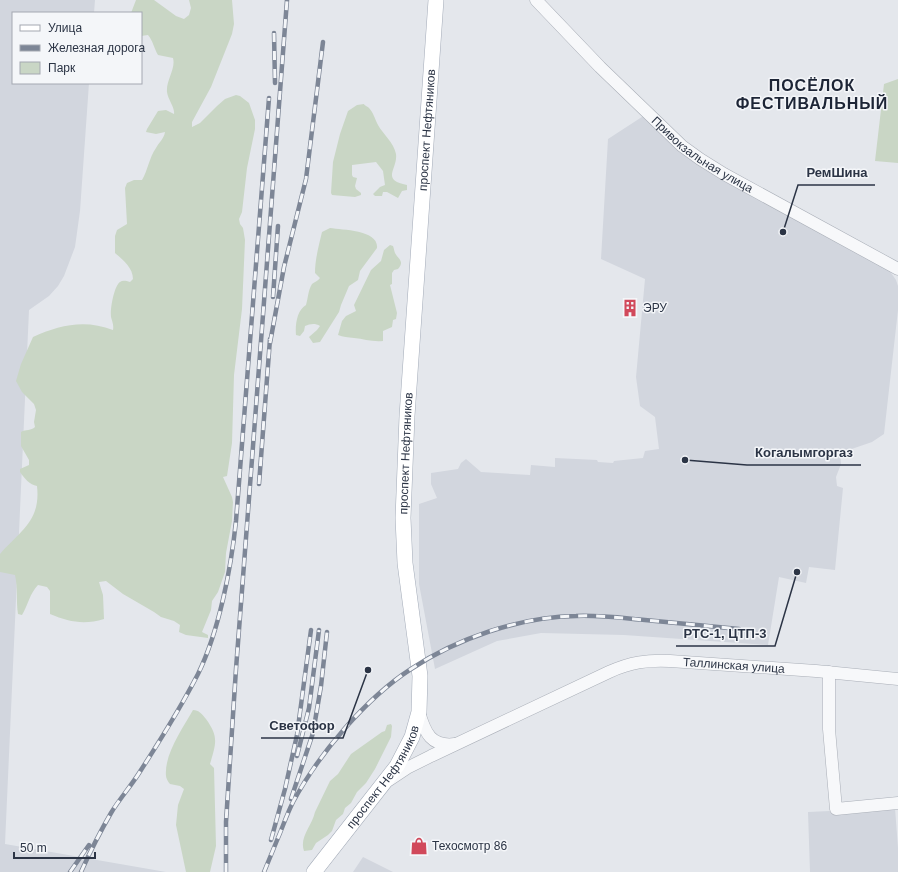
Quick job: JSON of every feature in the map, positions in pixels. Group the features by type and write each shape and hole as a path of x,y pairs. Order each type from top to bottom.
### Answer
{"main road":[{"name":"проспект Нефтяников","path":"314,872 397,766 408,748 419,712 420,676 404,563 403,500 407,416 436,0"}],"street":[{"name":"Привокзальная улица","path":"536,0 600,67 682,146 724,174 898,269"},
{"name":"Таллинская улица","path":"384,783 420,762 457,744 609,672 638,661 653,660 829,672 898,679"},
{"path":"829,672 829,729 836,809 898,804"},
{"path":"419,712 423,726 430,738 442,744 457,744"}],"shaded area":[{"path":"0,0 95,0 94,12 12,12 12,84 89,84 80,211 75,247 64,276 58,286 49,296 29,310 5,844 166,872 0,872"},
{"path":"648,113 682,146 882,260 896,280 898,286 898,310 884,434 872,442 840,453 841,464 836,477 837,486 843,488 835,570 809,567 806,583 779,577 768,645 624,635 541,633 497,641 435,669 419,584 419,504 437,498 431,484 431,473 458,469 461,463 466,459 481,472 530,475 531,465 555,467 555,458 597,460 598,462 613,463 614,461 643,458 645,451 659,449 655,417 640,406 636,377 645,279 601,259 608,139"},
{"path":"895,808 898,872 810,872 808,812"},
{"path":"363,857 393,872 353,872"}],"green space":[{"path":"136,0 154,0 176,16 184,19 189,15 191,8 189,0 232,0 234,24 232,34 211,87 192,122 192,127 200,123 225,99 236,95 240,96 249,103 255,120 255,129 247,168 242,212 239,219 243,228 245,240 242,309 234,375 232,443 227,476 223,477 232,497 232,521 226,553 225,572 218,592 212,601 211,610 202,632 208,635 208,638 186,635 179,632 180,625 174,621 161,617 123,594 106,581 99,582 103,595 104,619 90,622 77,622 50,614 50,591 47,587 38,585 22,615 18,614 15,575 0,572 0,554 22,532 36,508 37,486 25,479 20,472 20,469 29,465 29,460 21,446 21,432 35,427 34,422 36,410 34,404 22,392 16,381 21,364 33,337 53,329 82,324 113,330 111,309 116,288 121,281 130,282 133,279 133,275 129,268 115,253 115,236 117,230 127,224 125,188 127,183 134,180 142,180 154,152 164,137 165,132 156,134 146,132 158,111 166,110 174,114 167,92 174,62 173,58 158,55 148,35 142,36 142,12 131,12"},
{"path":"898,79 898,163 875,161 884,84"},
{"path":"364,104 372,112 378,125 395,150 396,159 392,177 399,183 407,185 407,190 402,191 398,198 387,192 383,192 382,196 375,196 373,194 380,187 385,185 383,171 376,162 352,165 352,175 353,177 357,178 355,186 361,195 355,197 332,195 331,193 333,162 348,111 357,105"},
{"path":"330,228 351,230 366,234 376,242 377,248 360,271 358,280 349,286 339,312 320,342 313,343 309,337 320,326 312,324 305,326 304,331 300,336 296,335 296,322 300,310 306,305 312,284 320,278 315,273 317,252 322,232"},
{"path":"390,245 393,246 395,253 401,262 398,269 394,270 392,273 392,284 390,285 397,313 396,319 393,320 392,327 383,331 383,341 372,341 338,335 342,321 346,316 356,311 354,305 371,270 381,261 384,250"},
{"path":"193,710 202,714 210,725 215,736 214,751 210,764 214,768 216,846 210,872 186,872 176,825 178,805 184,789 180,786 170,784 166,776 166,768 171,750"},
{"path":"391,724 391,737 375,769 366,783 357,792 351,803 345,808 343,814 336,820 332,831 316,843 312,850 304,851 304,836 330,781 338,774 351,754 385,731 387,725"}],"railway":[{"path":"226,872 226,822 236,669 287,0"},
{"path":"274,33 275,83"},
{"path":"270,343 284,267 306,179 323,42"},
{"path":"81,872 111,813 156,747 198,674 212,639 223,599 231,559 236,521 269,98"},
{"path":"273,297 278,226"},
{"path":"259,484 270,339"},
{"path":"278,838 291,806 303,784 329,747 360,711 394,681 429,658 449,648 490,631 533,620 554,617 602,616 739,629"},
{"path":"271,840 285,789 297,735 311,630"},
{"path":"297,756 309,708 319,630"},
{"path":"291,799 313,733 321,686 327,632"},
{"path":"264,872 280,833"},
{"path":"70,872 89,845"}],"place":[{"name":"РемШина","path":"783,232"},
{"name":"ЭРУ","path":"630,308"},
{"name":"Когалымгоргаз","path":"685,460"},
{"name":"РТС-1, ЦТП-3","path":"797,572"},
{"name":"Светофор","path":"368,670"},
{"name":"Техосмотр 86","path":"419,846"}],"district":[{"name":"ПОСЁЛОК ФЕСТИВАЛЬНЫЙ","path":"812,94"}]}
